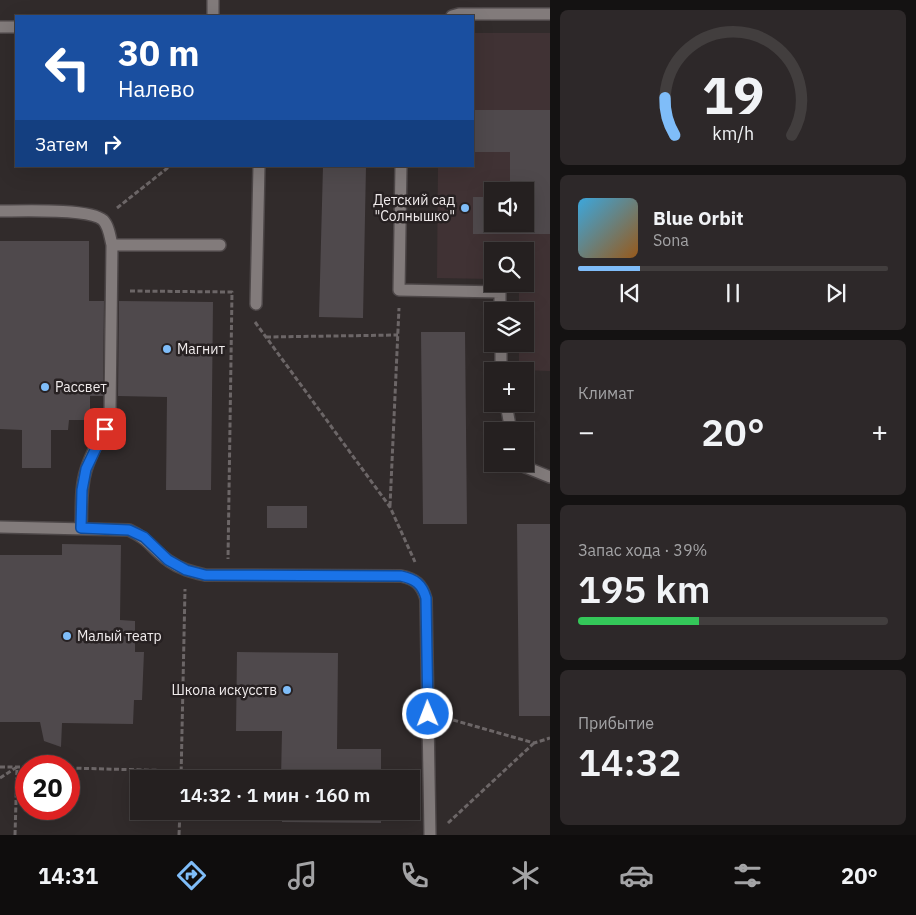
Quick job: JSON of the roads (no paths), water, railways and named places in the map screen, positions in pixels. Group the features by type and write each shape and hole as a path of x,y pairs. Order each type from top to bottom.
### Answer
{"lane":[{"path":"213,0 213,15"},
{"path":"456,15 550,14"},
{"path":"0,27 15,27"},
{"path":"256,304 259,167"},
{"path":"401,167 399,290 500,292 500,302"},
{"path":"0,211 85,213 102,219 109,231 112,245 110,413 105,429 86,469 82,490 81,528"},
{"path":"112,245 220,245"},
{"path":"534,471 550,478"},
{"path":"0,527 129,530 144,537 168,560 186,570 205,575 401,576 411,579 423,587 426,598 430,835"}],"place":[{"name":"Детский сад \"Солнышко\"","path":"465,208"},
{"name":"Магнит","path":"167,349"},
{"name":"Рассвет","path":"45,387"},
{"name":"Малый театр","path":"67,636"},
{"name":"Школа искусств","path":"287,690"}]}
